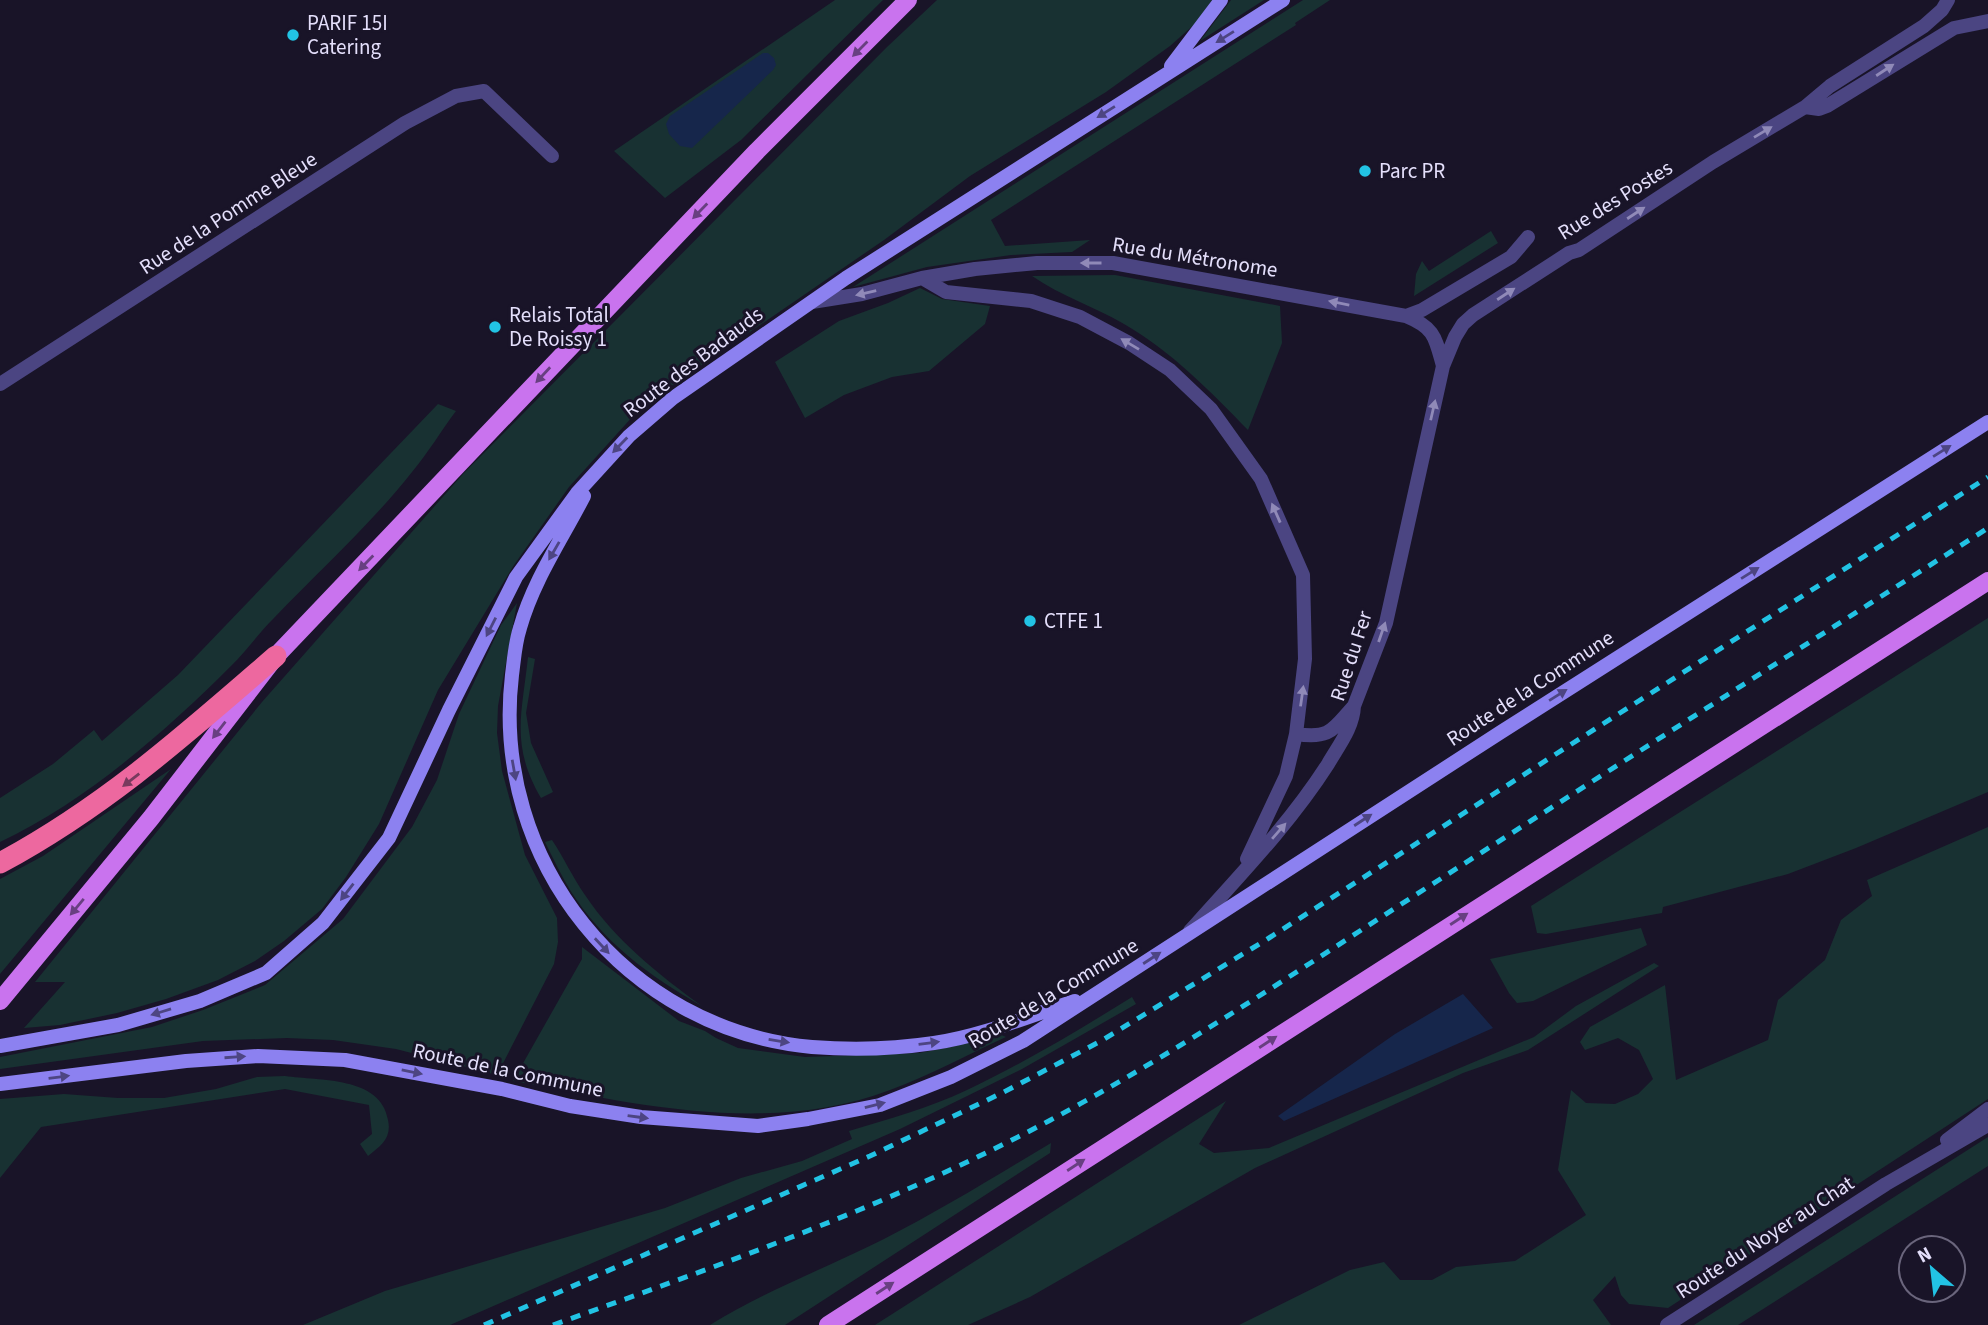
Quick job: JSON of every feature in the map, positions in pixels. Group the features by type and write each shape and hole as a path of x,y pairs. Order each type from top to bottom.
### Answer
{"highway":[{"path":"0,863 36,844 118,789 276,656"}],"main road":[{"path":"0,1000 151,818 276,656 748,161 908,0"},
{"path":"1164,76 1221,0"},
{"name":"Route des Badauds","path":"0,1046 118,1025 200,1001 266,973 323,923 389,838 516,577 577,493 629,436 673,398 812,302 1283,0"},
{"name":"Route de la Commune","path":"0,1084 210,1059 258,1056 345,1060 502,1089 583,1108 641,1117 758,1126 880,1105 951,1077 1023,1041 1466,754 1988,422"},
{"path":"597,470 540,576 520,629 509,701 509,740 524,811 546,868 582,924 614,959 664,997 713,1022 761,1038 812,1047 869,1048 935,1043 986,1030 1094,995"},
{"path":"828,1325 1988,582"}],"street":[{"name":"Rue des Postes","path":"1455,337 1473,315 1805,107 1830,86 1924,26 1942,10 1948,0"},
{"name":"Rue des Postes","path":"1805,107 1827,106 1954,28 1988,21"},
{"name":"Rue de la Pomme Bleue","path":"0,384 405,123 456,96 484,91 552,156"},
{"path":"1406,316 1422,310 1511,257 1528,237"},
{"name":"Rue du Métronome","path":"812,302 975,269 1037,263 1113,263 1406,316 1431,330 1443,366"},
{"path":"922,278 946,292 1031,301 1080,317 1129,343 1170,370 1211,409 1261,479 1303,575 1305,659 1296,734 1286,776 1240,875"},
{"name":"Rue du Fer","path":"1184,937 1283,827 1313,787 1353,719 1354,706 1386,623 1443,366 1455,337"},
{"path":"1296,734 1317,737 1330,732 1354,706"},
{"name":"Route du Noyer au Chat","path":"1886,1184 1988,1110"},
{"name":"Route du Noyer au Chat","path":"1667,1325 1886,1184 1988,1125"}],"green space":[{"path":"835,0 883,0 741,140 665,198 614,151"},
{"path":"937,0 1212,0 1197,22 1170,46 1106,92 970,176 884,240 677,382 634,415 569,487 514,565 438,690 379,824 346,877 322,909 255,961 218,980 117,1013 60,1025 24,1028 65,982 35,982 262,702 463,474 887,47"},
{"path":"1231,0 1264,0 1200,41"},
{"path":"1303,0 1330,0 1295,23 1296,25 991,220 1005,246 1090,240 1072,252 1011,255 927,267 853,287"},
{"path":"1491,231 1498,243 1414,296 1416,274 1422,261 1429,271"},
{"path":"1115,275 1280,306 1282,343 1248,430 1204,386 1158,346 1124,324 1032,276"},
{"path":"920,288 942,299 990,306 985,324 929,371 892,377 844,395 805,418 775,362 839,321"},
{"path":"438,404 456,411 418,465 380,510 268,624 231,666 123,764 63,807 0,842 0,798 53,764 94,730 102,741 178,675"},
{"path":"517,603 498,706 497,733 502,771 525,855 557,918 558,942 554,964 497,1075 396,1049 333,1040 287,1038 203,1041 0,1069 0,1057 152,1027 265,985 343,919 412,827 437,780 459,714 501,625"},
{"path":"1988,618 1988,792 1788,874 1663,907 1662,913 1546,934 1537,933 1531,906"},
{"path":"528,657 535,659 526,713 531,743 553,792 541,798 531,779 522,745 521,713"},
{"path":"171,769 0,974 0,879 43,856"},
{"path":"1988,827 1988,1099 1668,1308 1629,1304 1621,1295 1615,1276 1593,1300 1611,1325 1239,1325 1350,1270 1384,1262 1400,1280 1432,1280 1456,1267 1515,1261 1586,1215 1558,1170 1571,1090 1586,1103 1615,1104 1638,1094 1653,1079 1639,1050 1618,1038 1585,1050 1580,1042 1590,1027 1665,985 1676,1080 1768,1040 1778,1000 1825,960 1841,920 1872,896 1867,880"},
{"path":"552,840 581,888 610,927 654,969 702,1006 646,970 597,926 560,872 545,842"},
{"path":"1641,928 1647,945 1533,1001 1517,1003 1490,959"},
{"path":"582,947 679,1021 738,1048 805,1057 919,1053 999,1034 1006,1037 890,1090 844,1104 797,1111 750,1113 654,1106 513,1081 582,959"},
{"path":"1654,963 1659,966 1528,1050 1463,1073 1255,1168 1030,1297 968,1325 875,1325 1226,1101 1199,1144 1214,1153 1269,1148 1534,1037 1576,1006"},
{"path":"1132,997 1136,1004 1022,1069 900,1129 450,1325 303,1325 385,1291 665,1208 741,1178 802,1161 852,1139 849,1131 924,1108 988,1080"},
{"path":"285,1076 347,1083 374,1095 383,1106 388,1120 387,1137 368,1156 360,1144 372,1134 369,1105 285,1089 41,1127 0,1178 0,1099 64,1094 164,1098 216,1089 257,1077"},
{"path":"1988,1137 1988,1166 1738,1325 1694,1325"},
{"path":"1051,1143 1050,1153 785,1325 710,1325 774,1290 905,1228"}],"water":[{"path":"763,53 774,58 776,65 773,70 692,148 680,146 669,134 666,124 670,116"},
{"path":"1463,994 1493,1028 1284,1121 1278,1116 1395,1034"}],"railway":[{"path":"484,1325 870,1156 1002,1093 1101,1041 1269,938 1988,477"},
{"path":"553,1325 740,1257 863,1208 984,1154 1093,1097 1239,1009 1988,528"}],"place":[{"name":"PARIF 15I Catering","path":"293,35"},
{"name":"Parc PR","path":"1365,171"},
{"name":"Relais Total De Roissy 1","path":"495,327"},
{"name":"CTFE 1","path":"1030,621"}]}
